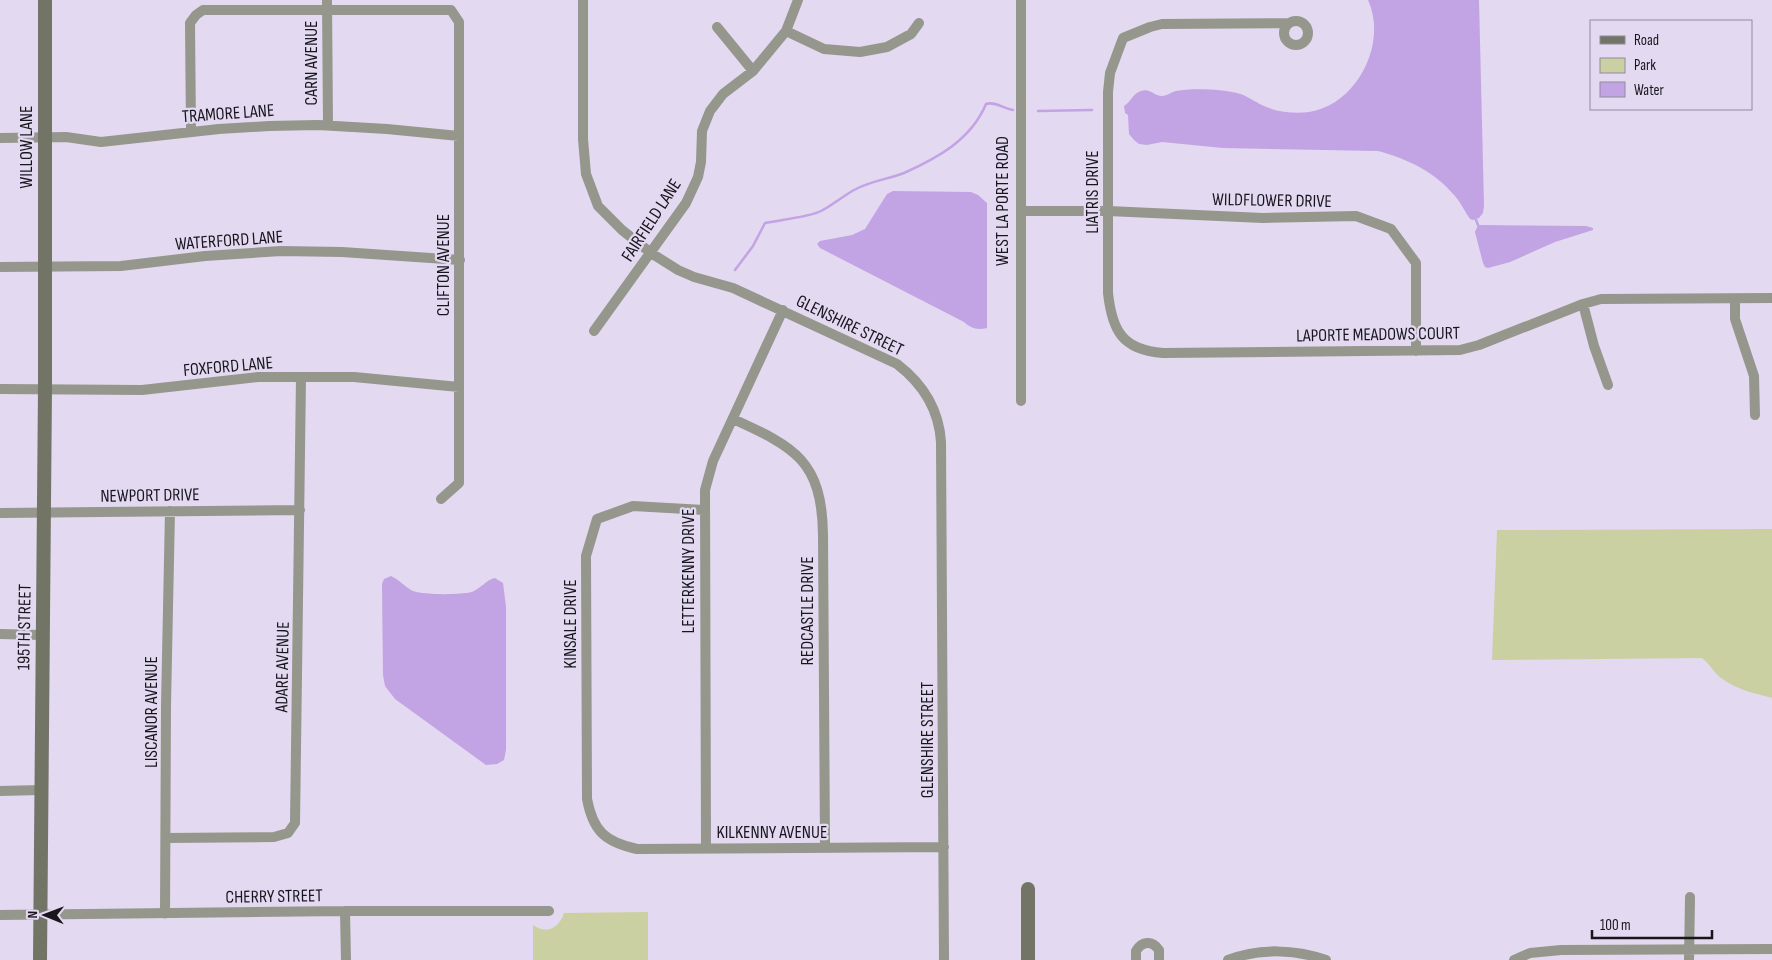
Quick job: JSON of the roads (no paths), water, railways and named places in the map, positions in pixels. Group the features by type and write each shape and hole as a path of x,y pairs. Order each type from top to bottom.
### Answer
{"street":[{"name":"WILLOW LANE","path":"45,0 45,294"},
{"name":"GLENSHIRE STREET","path":"583,0 586,174 598,206 622,230 651,252 684,273 733,288 897,364 916,380 926,393 938,420 941,442 944,960"},
{"name":"FAIRFIELD LANE","path":"594,331 686,203 698,177 701,162 702,131 710,111 723,94 753,71 786,31 798,0"},
{"name":"WEST LA PORTE ROAD","path":"1021,0 1021,401"},
{"path":"191,131 190,23 196,15 203,10 327,5"},
{"name":"CLIFTON AVENUE","path":"327,5 451,10 458,22 459,483 441,499"},
{"name":"CARN AVENUE","path":"327,5 328,125"},
{"path":"786,31 824,49 860,52 887,47 911,34 919,23"},
{"name":"LIATRIS DRIVE","path":"1128,342 1115,327 1110,312 1108,293 1108,92 1110,73 1122,38 1162,24 1289,23"},
{"path":"717,27 753,71"},
{"name":"TRAMORE LANE","path":"0,138 66,137 101,142 191,131 269,126 328,125 408,130 459,136"},
{"name":"WILDFLOWER DRIVE","path":"1021,211 1108,211 1264,218 1356,216 1391,230 1416,263 1416,351"},
{"name":"WATERFORD LANE","path":"0,267 45,265 121,266 205,256 281,251 342,252 460,260"},
{"name":"195TH STREET","path":"40,960 45,294"},
{"path":"1735,298 1735,319 1754,376 1755,414"},
{"name":"LAPORTE MEADOWS COURT","path":"1128,342 1146,350 1163,353 1460,350 1601,299 1772,298"},
{"path":"1583,304 1594,346 1608,385"},
{"name":"LETTERKENNY DRIVE","path":"706,849 705,490 709,473 732,419 783,310"},
{"name":"FOXFORD LANE","path":"0,389 142,390 258,377 354,377 460,387"},
{"name":"ADARE AVENUE","path":"166,838 274,837 288,832 295,823 301,377"},
{"name":"REDCASTLE DRIVE","path":"732,419 778,440 791,450 812,475 821,499 823,529 825,848"},
{"name":"KINSALE DRIVE","path":"603,836 590,817 587,799 586,556 597,519 632,506 704,510"},
{"name":"NEWPORT DRIVE","path":"0,512 300,510"},
{"name":"LISCANOR AVENUE","path":"165,914 166,705 170,511"},
{"path":"0,634 42,635"},
{"path":"0,791 41,790"},
{"name":"KILKENNY AVENUE","path":"603,836 620,845 637,848 944,847"},
{"path":"1028,889 1028,960"},
{"path":"1690,897 1690,955"},
{"path":"345,911 346,960"},
{"name":"CHERRY STREET","path":"0,915 549,911"},
{"path":"1136,960 1136,951 1142,944 1147,942 1152,943 1159,950 1159,960"},
{"path":"1514,960 1530,953 1550,955 1690,955 1772,949"},
{"path":"1228,960 1243,955 1280,952 1306,954 1326,960"}],"water":[{"path":"1368,0 1479,0 1484,206 1483,213 1479,218 1470,219 1455,196 1430,173 1410,162 1378,151 1223,148 1162,142 1147,145 1139,144 1129,134 1128,115 1125,113 1124,106 1136,94 1144,90 1162,96 1190,89 1237,93 1269,108 1292,113 1304,113 1326,107 1341,98 1354,85 1364,70 1371,52 1374,35 1373,17"},
{"path":"893,191 971,192 987,203 987,328 972,328 964,322 820,248 817,244 820,241 852,235 865,229 887,194"},
{"path":"1478,225 1586,226 1593,228 1593,230 1555,242 1510,262 1488,268 1483,263 1475,232"},
{"path":"391,576 413,591 434,594 472,592 495,578 503,583 506,607 506,750 504,760 497,764 486,765 395,699 385,686 383,675 382,584 384,579"}],"waterway":[{"path":"735,270 753,246 765,223 816,213 862,186 904,173 929,161 962,138 980,117 986,104 989,103 1013,110"},
{"path":"1038,111 1092,110"},
{"path":"1476,220 1478,225"}]}
